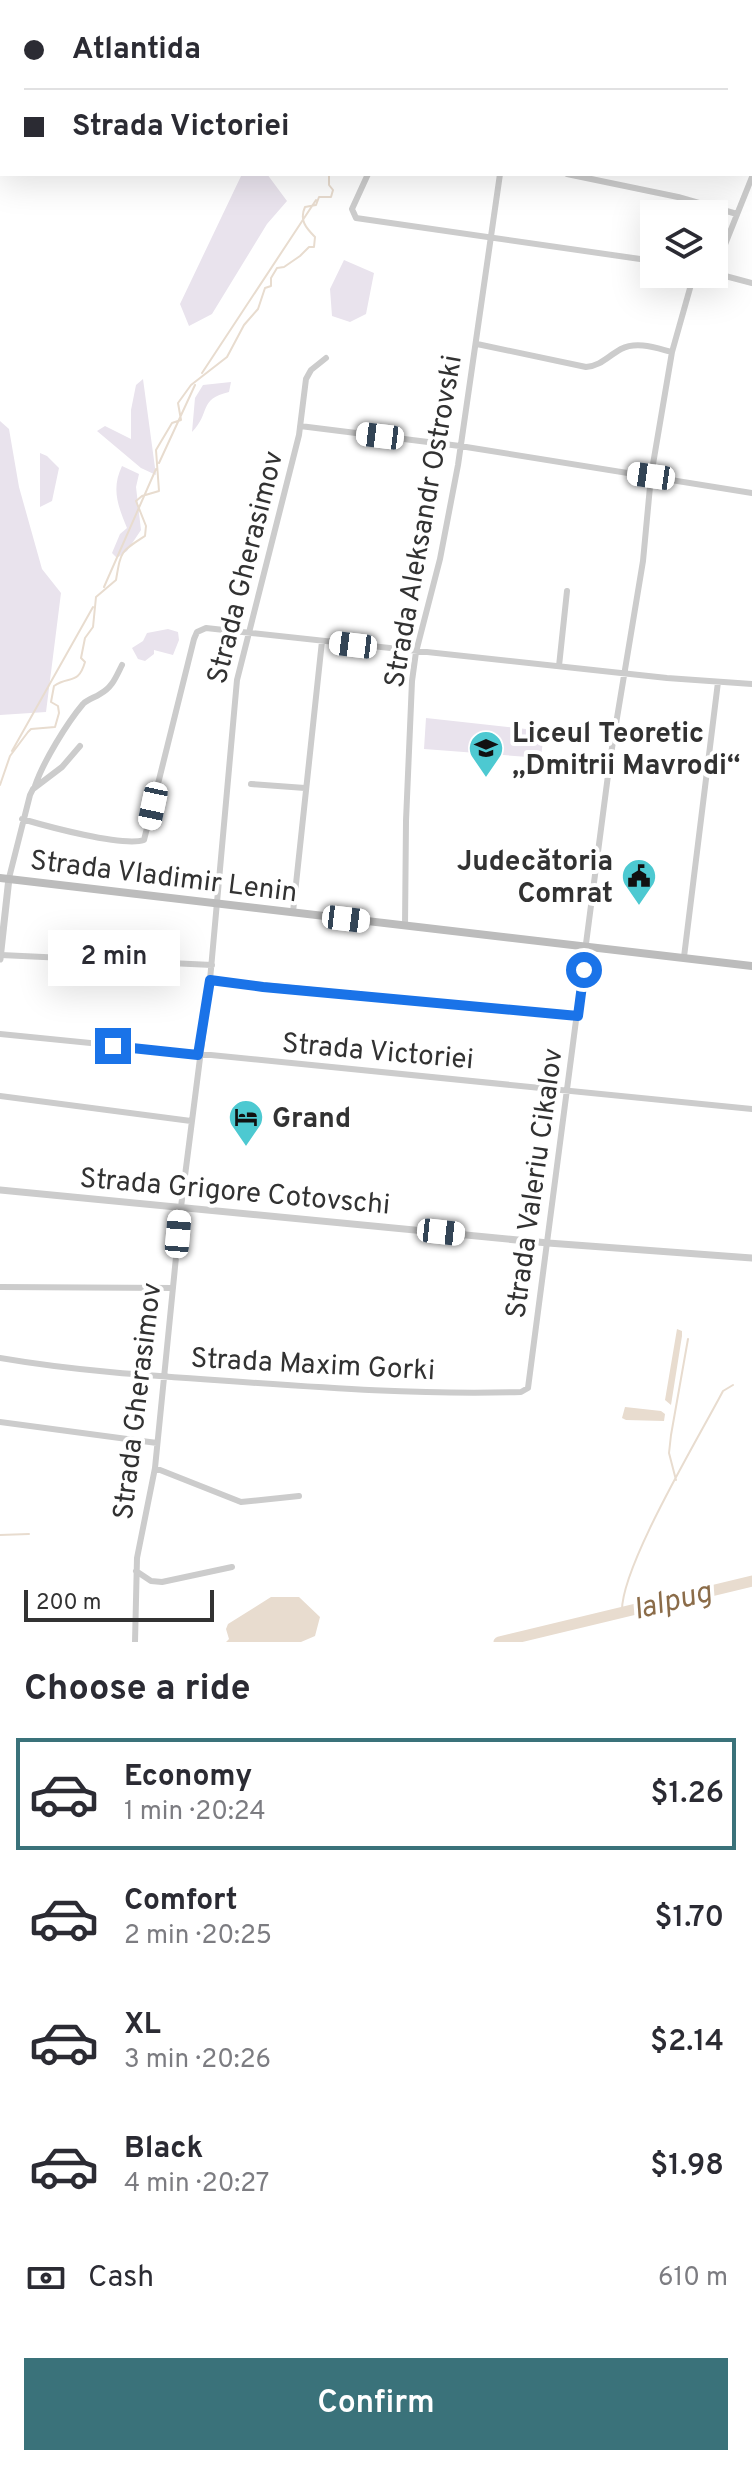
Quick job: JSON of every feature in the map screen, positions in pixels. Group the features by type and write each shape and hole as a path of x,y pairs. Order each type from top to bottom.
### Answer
{"main road":[{"name":"Strada Vladimir Lenin","path":"4,878 752,966"}],"street":[{"path":"367,176 352,209 353,215 359,219 640,259"},
{"name":"Strada Aleksandr Ostrovski","path":"405,926 408,767 416,652 440,559 460,446 500,176"},
{"path":"577,176 678,197 737,214"},
{"path":"728,237 752,177"},
{"path":"728,276 752,283"},
{"name":"Strada Valeriu Cikalov","path":"528,1388 610,760 643,561 651,476 672,352 690,288"},
{"path":"477,344 586,367 595,366 622,349 633,346 672,352"},
{"name":"Strada Gherasimov","path":"135,1642 137,1558 155,1468 162,1376 198,1055 212,965 234,703 247,633 300,426 306,379 311,370 326,358"},
{"path":"300,426 460,446 752,493"},
{"path":"559,666 567,591"},
{"path":"22,819 133,842 144,840 185,669 197,632 206,628 625,674 752,684"},
{"path":"293,912 322,641"},
{"path":"122,665 113,684 86,701 75,716 47,756 33,789 4,878 0,957 212,965"},
{"path":"684,957 718,682"},
{"path":"33,789 62,767 80,746"},
{"path":"251,784 305,788"},
{"path":"210,980 578,1016"},
{"name":"Strada Victoriei","path":"0,1034 752,1109"},
{"path":"0,1096 191,1121"},
{"name":"Strada Grigore Cotovschi","path":"0,1190 548,1243 752,1258"},
{"path":"0,1287 173,1288"},
{"name":"Strada Maxim Gorki","path":"0,1358 162,1376 451,1393 521,1392 528,1388"},
{"path":"0,1422 157,1443"},
{"path":"155,1468 241,1502 299,1496"},
{"path":"136,1571 151,1581 162,1582 232,1567"}],"shaded area":[{"path":"241,176 268,176 287,201 267,224 212,314 189,326 180,304"},
{"path":"344,260 374,273 366,314 350,322 332,316 330,289"},
{"path":"143,379 156,475 141,468 97,431 105,426 131,439 131,410 136,385"},
{"path":"231,382 229,392 209,403 192,432 195,398 203,385"},
{"path":"0,421 9,429 19,487 42,569 61,593 46,712 0,715"},
{"path":"40,453 59,468 52,501 40,507"},
{"path":"122,466 139,474 136,487 141,530 127,551 117,558 112,553 120,534 127,528 116,490"},
{"path":"168,629 178,632 179,640 173,655 154,650 154,654 145,661 138,659 132,648 143,641 147,633"},
{"path":"426,718 544,731 541,758 424,749"},
{"path":"677,1329 682,1331 682,1336 671,1405 665,1400"},
{"path":"625,1407 661,1411 665,1414 664,1421 626,1420 622,1418"},
{"path":"271,1597 299,1597 320,1617 315,1636 301,1642 226,1642 229,1639 228,1624"}],"waterway":[{"path":"0,785 10,756 28,732 31,729 55,727 59,713 58,706 51,702 54,686 79,674 85,662 81,658 85,638 93,627 96,597 116,580 123,553 145,536 146,526 136,501 159,491 156,450 172,423 181,420 178,403 191,385 227,357 244,325 258,309 265,288 271,286 271,278 277,268 284,267 309,247 314,247 315,237 304,224 303,212 305,207 316,205 319,197 331,197 333,190 329,185 329,176"},
{"path":"202,373 316,200"},
{"path":"159,463 195,385"},
{"path":"104,587 156,469"},
{"path":"12,751 93,607"},
{"path":"676,1480 669,1453 688,1339"},
{"path":"622,1612 625,1592 647,1535 723,1391 733,1385"},
{"path":"0,1535 29,1534"},
{"name":"Ialpug","path":"499,1642 752,1581"}],"place":[{"name":"Liceul Teoretic „Dmitrii Mavrodi“","path":"486,779"},
{"name":"Judecătoria Comrat","path":"639,907"},
{"name":"Grand","path":"246,1148"}],"route":[{"path":"113,1046 198,1055 210,980 578,1016 584,970"}]}
